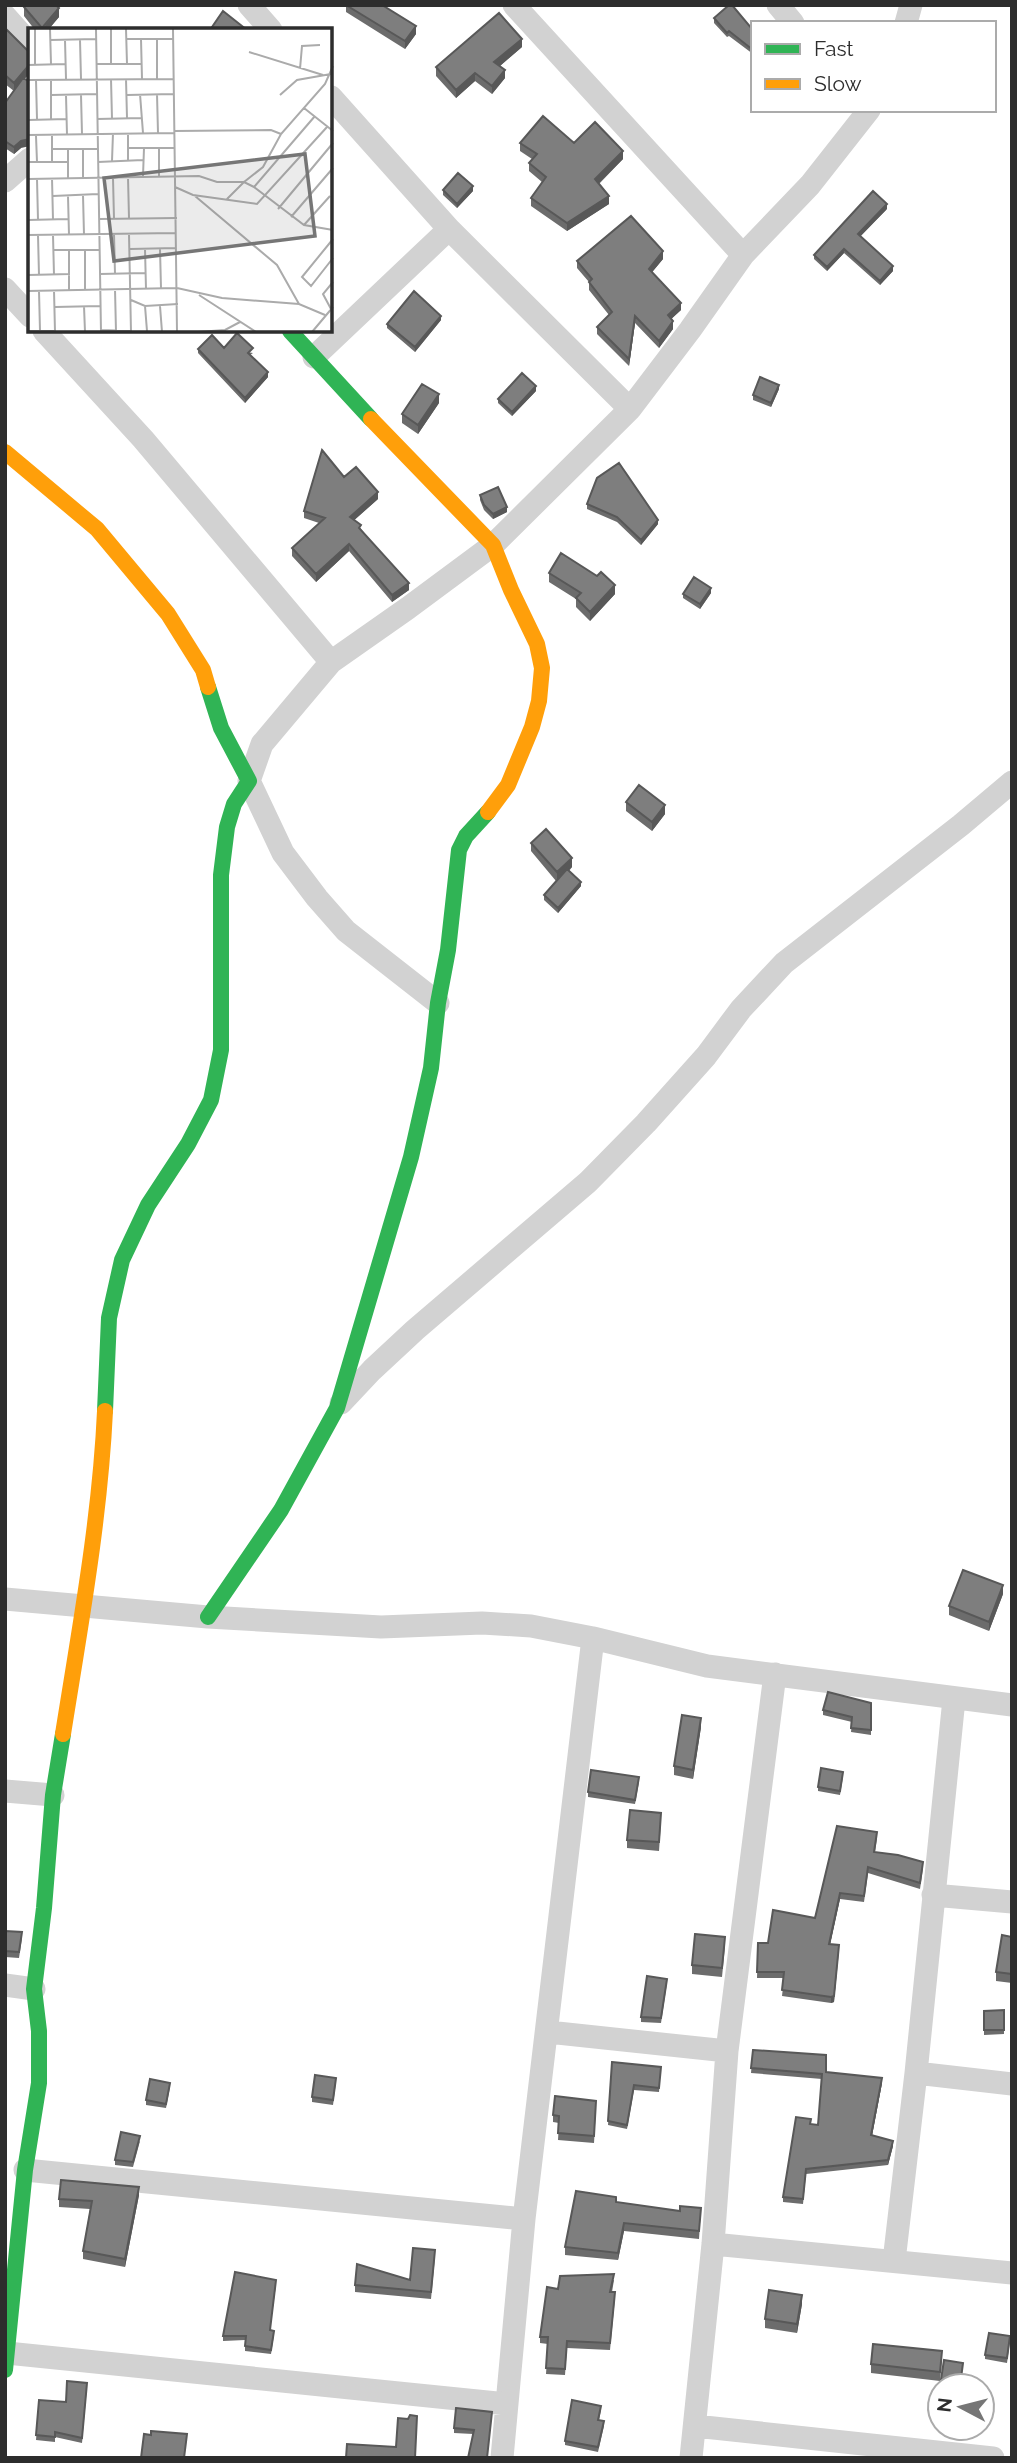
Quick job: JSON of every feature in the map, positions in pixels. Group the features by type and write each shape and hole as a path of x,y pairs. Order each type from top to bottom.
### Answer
{"street":[{"path":"249,5 269,28"},
{"path":"514,5 743,255"},
{"path":"778,5 791,21"},
{"path":"5,16 28,42"},
{"path":"332,98 449,229 630,409"},
{"path":"507,2404 6,2362 25,2170 38,2083 39,2031 34,1989 53,1795 83,1607 103,1449 109,1318 122,1260 148,1205 188,1144 211,1100 221,1050 221,875 227,827 234,804 249,781 262,744 276,724 331,662 493,545 630,409 743,255 810,185 867,112"},
{"path":"5,181 28,161"},
{"path":"314,357 449,229"},
{"path":"5,289 28,314"},
{"path":"45,332 143,439 331,662"},
{"path":"208,1617 281,1510 337,1408 411,1157 431,1068 459,850 466,836 508,785 532,727 539,701 541,655 493,545 291,332"},
{"path":"5,452 97,529 182,634 202,670 221,728 283,853 317,898 346,931 438,1003"},
{"path":"337,1408 372,1370 415,1330 588,1182 706,1056 741,1009 784,963 1012,782"},
{"path":"5,1599 208,1617 382,1627 482,1623 531,1626 707,1666 1012,1705"},
{"path":"502,2458 524,2219 593,1638"},
{"path":"691,2458 713,2244 727,2051 775,1674"},
{"path":"894,2261 954,1699"},
{"path":"5,1790 53,1795"},
{"path":"933,1895 1012,1902"},
{"path":"5,1985 34,1989"},
{"path":"548,2032 727,2051"},
{"path":"916,2073 1012,2084"},
{"path":"25,2170 524,2219"},
{"path":"713,2244 1012,2273"},
{"path":"695,2426 993,2458"}],"building":[{"path":"25,5 56,5 59,8 42,28"},
{"path":"346,5 382,5 416,26 405,41"},
{"path":"732,5 751,28 751,48 729,31 727,33 714,18"},
{"path":"223,11 244,28 211,28"},
{"path":"499,13 522,39 494,62 505,70 492,86 475,73 456,90 436,67"},
{"path":"6,29 28,51 28,66 14,83 5,75"},
{"path":"23,78 28,81 28,139 14,147 5,141 5,103"},
{"path":"543,116 574,143 595,122 623,151 595,179 609,196 567,223 531,198 546,177 529,163 537,154 520,143"},
{"path":"458,173 473,186 457,204 443,190"},
{"path":"873,191 887,204 858,234 893,266 880,281 844,249 827,267 814,255"},
{"path":"631,216 663,251 649,269 681,303 668,315 673,321 659,341 635,316 629,359 597,327 612,312 589,282 592,279 577,261"},
{"path":"414,291 441,316 415,347 387,324"},
{"path":"237,333 253,348 248,353 268,372 245,398 198,349 212,335 224,348"},
{"path":"522,373 536,386 512,412 498,399"},
{"path":"760,377 779,385 771,403 753,395"},
{"path":"422,384 439,394 418,425 402,414"},
{"path":"322,450 344,477 356,467 378,492 350,517 361,525 359,528 409,583 392,595 349,544 316,574 292,548 325,518 304,511"},
{"path":"619,463 658,520 641,540 617,517 587,504 597,478"},
{"path":"498,487 507,507 493,514 484,505 480,495"},
{"path":"561,553 597,576 601,572 615,585 590,612 576,598 581,593 549,573"},
{"path":"694,577 711,588 700,604 683,594"},
{"path":"639,785 665,805 652,822 626,802"},
{"path":"546,829 572,858 557,872 531,843"},
{"path":"567,869 581,882 558,908 544,895"},
{"path":"963,1570 1003,1585 989,1622 949,1606"},
{"path":"828,1692 871,1703 871,1730 851,1728 852,1717 823,1710"},
{"path":"682,1715 701,1718 693,1770 674,1766"},
{"path":"821,1768 843,1772 840,1791 818,1787"},
{"path":"591,1770 639,1777 635,1800 588,1792"},
{"path":"630,1810 661,1813 659,1842 627,1840"},
{"path":"837,1826 877,1832 874,1852 923,1862 920,1883 868,1867 864,1896 840,1893 829,1944 839,1945 834,1996 782,1990 784,1972 757,1972 758,1943 768,1943 773,1910 815,1918"},
{"path":"5,1931 22,1932 19,1952 5,1951"},
{"path":"695,1934 725,1937 722,1968 692,1965"},
{"path":"1002,1935 1012,1937 1012,1974 996,1972"},
{"path":"647,1976 667,1979 661,2018 641,2017"},
{"path":"1004,2010 1004,2030 984,2030 984,2011"},
{"path":"753,2050 826,2055 826,2072 882,2078 871,2135 893,2141 888,2160 806,2169 803,2199 783,2197 796,2117 811,2119 810,2124 818,2125 822,2074 751,2068"},
{"path":"612,2062 661,2067 659,2088 634,2085 627,2125 608,2121"},
{"path":"315,2075 336,2078 333,2100 312,2097"},
{"path":"150,2079 170,2083 166,2104 146,2100"},
{"path":"555,2096 596,2101 594,2136 558,2133 559,2116 553,2115"},
{"path":"121,2132 140,2136 133,2162 115,2160"},
{"path":"61,2180 139,2187 125,2259 83,2251 92,2201 59,2199"},
{"path":"576,2191 616,2197 616,2202 680,2211 680,2206 701,2208 699,2231 624,2223 618,2253 565,2247"},
{"path":"413,2248 435,2250 431,2292 355,2285 357,2264 410,2280"},
{"path":"235,2272 276,2280 270,2330 274,2331 271,2350 245,2346 246,2336 223,2336"},
{"path":"614,2274 610,2292 615,2292 610,2343 567,2341 565,2369 546,2368 548,2337 540,2337 547,2287 558,2289 560,2276"},
{"path":"769,2290 802,2295 797,2324 765,2319"},
{"path":"989,2333 1010,2336 1007,2358 985,2355"},
{"path":"873,2344 942,2351 940,2372 871,2364"},
{"path":"944,2360 963,2363 962,2372 942,2372"},
{"path":"67,2381 87,2383 82,2438 55,2432 55,2437 36,2435 39,2400 66,2402"},
{"path":"572,2400 601,2406 598,2420 604,2421 598,2447 565,2441"},
{"path":"456,2408 492,2412 487,2458 468,2458 474,2430 454,2428"},
{"path":"410,2415 417,2416 415,2458 346,2458 347,2444 396,2447 398,2418 408,2419"},
{"path":"151,2431 187,2434 184,2458 141,2458 144,2434 151,2435"}],"traffic: fast":[{"path":"291,332 371,419"},
{"path":"105,1411 109,1318 122,1260 148,1205 188,1144 211,1100 221,1050 221,875 227,827 234,804 249,781 221,728 208,687"},
{"path":"208,1617 281,1510 337,1408 411,1157 431,1068 459,850 466,836 488,812"},
{"path":"5,2370 25,2170 39,2083 39,2031 34,1989 53,1795 63,1734"}],"traffic: slow":[{"path":"371,419 493,545 537,644 542,668 539,701 532,727 508,785 488,812"},
{"path":"5,452 97,529 168,614 203,670 208,687"},
{"path":"63,1734 94,1532 105,1411"}]}
